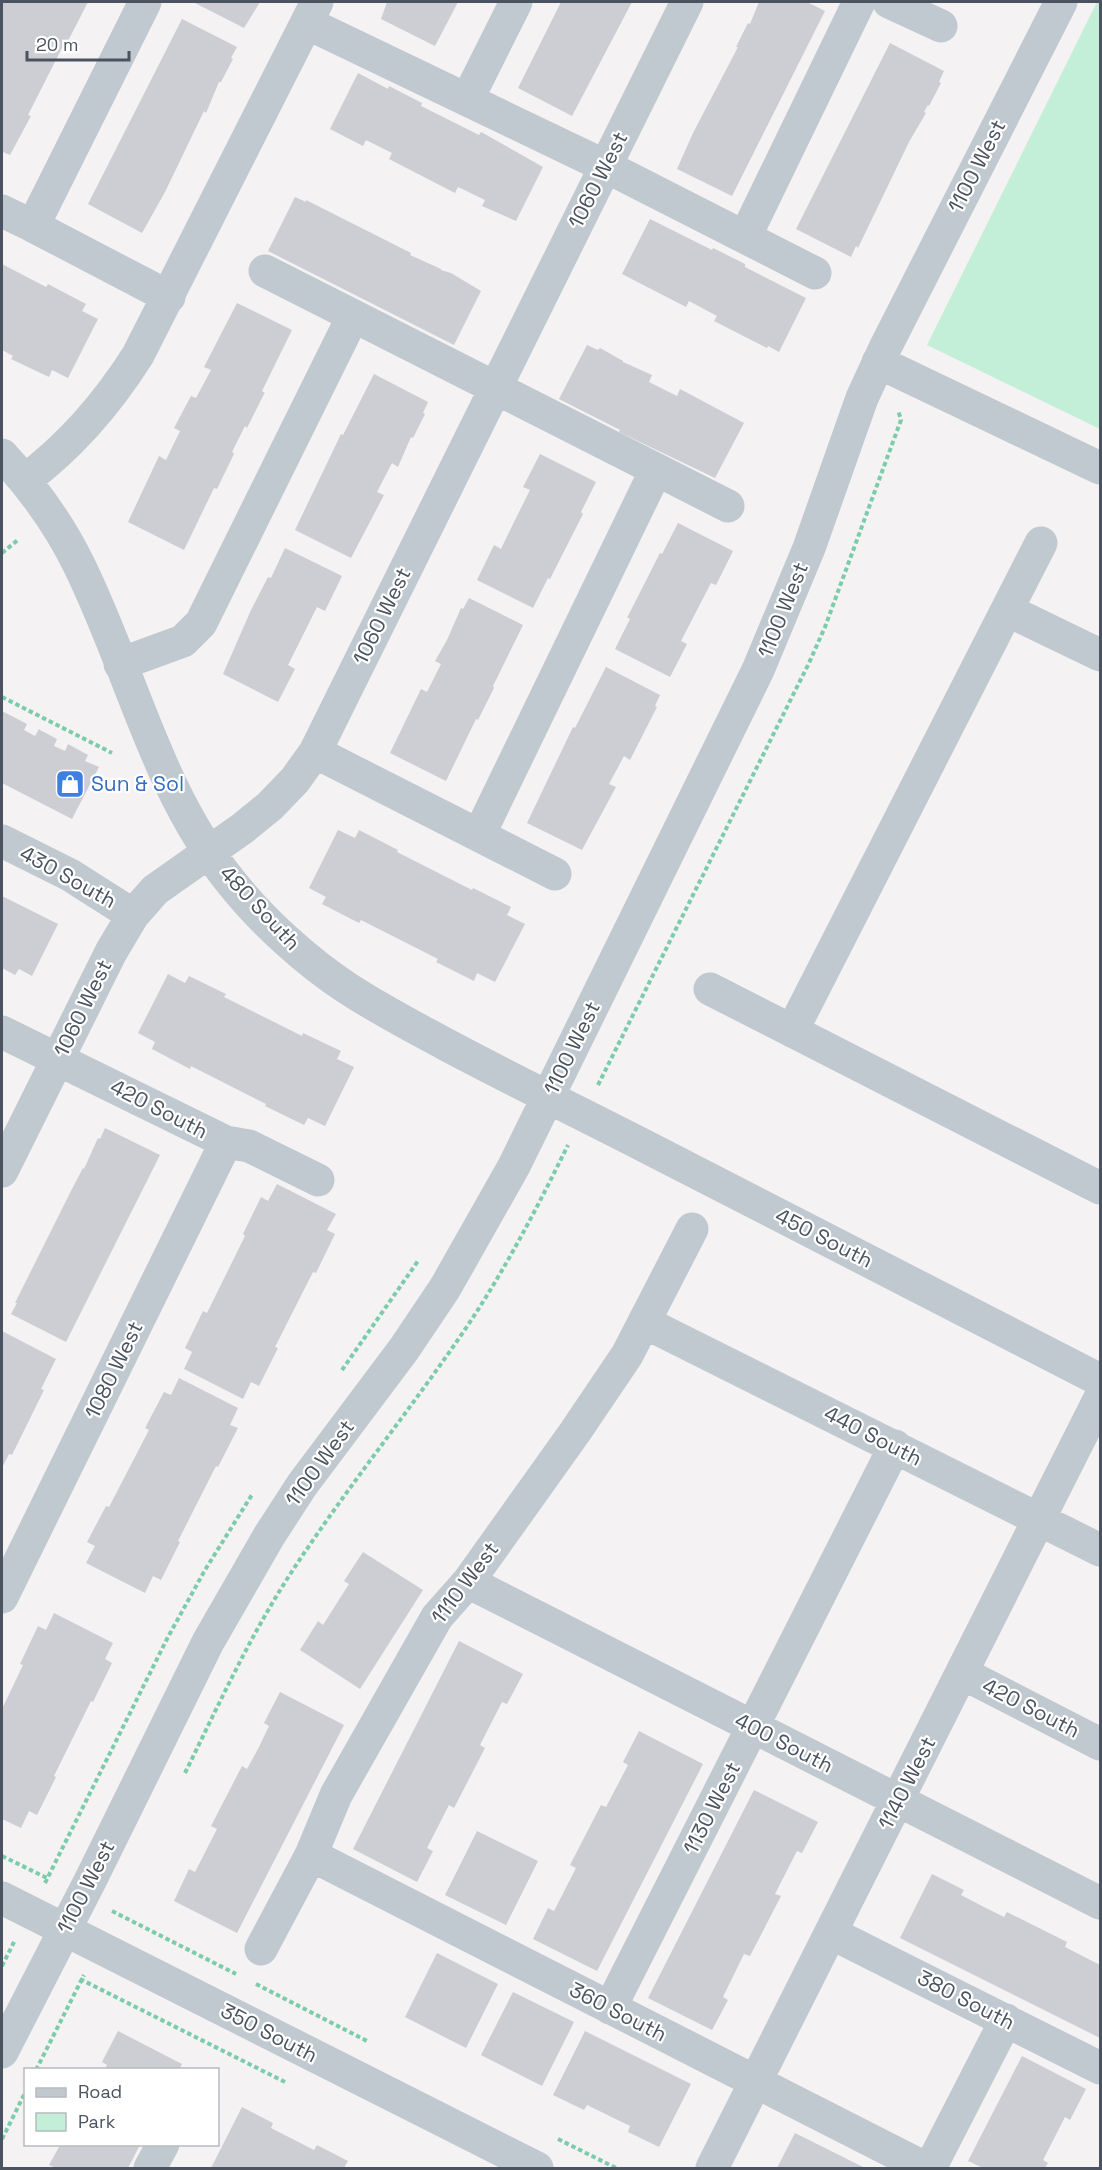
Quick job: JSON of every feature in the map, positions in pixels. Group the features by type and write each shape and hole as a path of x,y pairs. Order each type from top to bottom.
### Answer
{"street":[{"path":"33,226 145,2"},
{"path":"467,100 516,2"},
{"name":"1060 West","path":"2,1171 111,952 133,915 155,890 243,828 270,806 295,780 315,752 687,2"},
{"path":"745,237 859,2"},
{"path":"889,2 941,27"},
{"name":"1100 West","path":"2,2052 208,1642 269,1536 302,1485 404,1349 445,1288 514,1166 758,670 805,558 844,447 878,362 1061,2"},
{"path":"26,480 61,452 91,421 118,387 138,356 312,12 467,100 605,166 815,273"},
{"path":"2,211 169,297"},
{"path":"265,271 728,506"},
{"path":"120,664 183,641 201,623 353,316"},
{"path":"878,362 1101,468"},
{"name":"480 South","path":"2,455 26,480 77,561 102,615 169,783 209,851 231,882 305,956 346,987 390,1014 548,1097"},
{"path":"479,835 656,470"},
{"path":"792,1031 1041,543"},
{"path":"1006,610 1101,655"},
{"path":"315,752 555,874"},
{"name":"430 South","path":"2,841 69,875 133,915"},
{"path":"710,988 1101,1188"},
{"name":"420 South","path":"2,1032 226,1142 249,1146 318,1180"},
{"name":"450 South","path":"548,1097 1101,1380"},
{"name":"1080 West","path":"2,1597 226,1142"},
{"name":"1110 West","path":"261,1949 311,1855 336,1794 431,1627 468,1582 627,1355 692,1229"},
{"name":"440 South","path":"644,1322 1101,1550"},
{"name":"1140 West","path":"712,2169 1101,1398"},
{"name":"1130 West","path":"610,2008 895,1446"},
{"name":"400 South","path":"468,1582 1101,1903"},
{"name":"420 South","path":"962,1672 1101,1744"},
{"name":"360 South","path":"311,1855 925,2169"},
{"name":"350 South","path":"2,1898 537,2169"},
{"name":"380 South","path":"831,1933 1101,2068"},
{"path":"930,2169 1006,2020"},
{"path":"150,2169 162,2146"}],"path":[{"path":"607,1067 809,663 825,627 901,420"},
{"path":"2,553 19,540"},
{"path":"2,697 112,753"},
{"path":"182,1778 246,1651 287,1579 465,1328 512,1253 557,1166"},
{"path":"2,1856 48,1879"},
{"path":"115,1912 119,1903"},
{"path":"2,1966 13,1945"},
{"path":"37,2068 82,1980 290,2084"},
{"path":"2,2139 24,2095"}],"green space":[{"path":"1097,2 1100,2 1100,429 927,345"}],"building":[{"path":"2,2 88,2 68,41 66,40 28,115 31,116 10,155 3,152 2,155"},
{"path":"193,2 260,2 244,28"},
{"path":"387,2 458,2 435,46 381,19"},
{"path":"561,2 632,2 572,116 518,88"},
{"path":"759,2 807,2 825,11 732,196 677,169"},
{"path":"182,19 237,47 206,113 204,111 165,192 142,233 88,204"},
{"path":"890,43 944,71 939,82 941,83 924,112 926,113 909,142 858,248 856,246 851,257 796,229"},
{"path":"358,73 388,89 389,86 422,103 421,106 479,135 483,133 543,167 516,221 482,206 485,200 458,187 455,193 389,159 392,153 366,140 363,146 330,129"},
{"path":"295,197 306,202 306,200 411,253 410,255 451,273 481,291 454,345 268,251"},
{"path":"650,219 745,264 745,267 806,298 779,352 714,321 717,316 689,301 686,307 622,274"},
{"path":"2,264 46,287 48,284 86,304 82,311 98,319 68,378 52,370 49,377 11,359 13,356 2,350"},
{"path":"237,303 292,330 262,391 265,393 247,428 245,426 217,489 214,488 184,550 128,522 159,456 166,460 180,431 174,428 191,396 196,398 211,370 204,367"},
{"path":"587,345 598,350 600,348 623,362 652,375 649,382 677,396 680,389 744,423 715,478 619,432 620,430 559,399"},
{"path":"374,374 428,402 423,413 425,414 413,438 411,437 398,467 392,463 377,492 384,495 351,558 295,530 341,434 343,435"},
{"path":"540,454 596,482 581,512 583,514 533,608 477,580 494,545 501,549 530,490 523,487"},
{"path":"678,523 733,551 716,585 711,583 681,641 687,644 670,677 615,649 630,619 627,617"},
{"path":"285,548 342,576 325,611 317,607 288,665 295,669 278,702 223,674 251,610 268,577 271,578"},
{"path":"469,598 523,625 494,688 446,781 390,753 421,689 427,692 441,664 435,661 461,608 463,609"},
{"path":"606,667 660,695 655,706 657,707 630,760 624,756 609,784 616,787 582,850 527,823 573,727 575,728"},
{"path":"2,711 27,724 24,730 35,736 39,729 57,739 54,746 65,751 68,744 88,755 85,761 99,767 72,819 2,783"},
{"path":"338,830 355,838 359,830 472,890 473,888 511,907 507,915 525,924 495,982 477,973 474,981 436,962 438,959 361,920 359,923 322,904 326,897 309,888"},
{"path":"2,896 58,924 32,976 19,969 15,975 2,968"},
{"path":"168,974 185,983 189,976 226,994 224,997 302,1036 303,1033 341,1051 337,1059 354,1067 325,1126 308,1118 304,1125 191,1066 190,1069 152,1049 155,1042 138,1033"},
{"path":"105,1128 160,1155 66,1342 11,1314 72,1189"},
{"path":"277,1184 336,1214 327,1230 335,1234 275,1347 278,1348 259,1386 251,1382 243,1399 184,1369 192,1352 185,1348 203,1311 207,1313 245,1236 243,1234 261,1197 268,1201"},
{"path":"2,1331 56,1359 41,1389 44,1390 12,1455 9,1454 2,1468"},
{"path":"179,1378 238,1408 230,1425 238,1428 178,1541 180,1542 161,1580 153,1576 145,1593 86,1563 95,1546 87,1542 106,1506 109,1507 149,1430 145,1428 164,1392 171,1395"},
{"path":"363,1552 423,1590 360,1689 300,1650 318,1621 323,1625 349,1584 344,1581"},
{"path":"54,1613 113,1643 105,1659 112,1663 93,1702 91,1701 37,1815 29,1811 21,1828 2,1819 2,1709 38,1626 46,1630"},
{"path":"459,1641 523,1674 507,1704 502,1702 480,1745 485,1748 454,1808 449,1805 427,1848 433,1851 417,1882 353,1849"},
{"path":"280,1692 344,1725 237,1933 174,1901 189,1869 195,1872 217,1829 211,1826 242,1766 247,1769 259,1747 269,1726 264,1723"},
{"path":"639,1731 703,1764 597,1971 533,1939 548,1908 554,1911 576,1868 570,1865 601,1805 606,1807 628,1765 623,1762"},
{"path":"754,1790 818,1822 802,1853 797,1851 775,1894 781,1896 750,1956 744,1954 723,1997 728,2000 712,2030 648,1998"},
{"path":"477,1831 538,1861 506,1925 445,1895"},
{"path":"932,1874 964,1890 961,1895 1004,1917 1007,1912 1067,1942 1065,1947 1100,1965 1100,2038 900,1938"},
{"path":"437,1953 498,1984 466,2048 405,2017"},
{"path":"513,1992 574,2022 542,2086 481,2055"},
{"path":"118,2031 182,2064 180,2068 106,2068 107,2065 102,2062"},
{"path":"585,2031 691,2084 659,2147 628,2132 630,2126 587,2105 584,2110 553,2095"},
{"path":"1022,2056 1086,2089 1070,2120 1065,2117 1043,2160 1048,2163 1045,2168 983,2168 968,2161"},
{"path":"242,2107 273,2123 271,2128 314,2150 317,2145 348,2161 344,2168 211,2168"},
{"path":"795,2133 865,2168 777,2168"},
{"path":"59,2146 139,2146 128,2168 56,2168 49,2165"}],"place":[{"name":"Sun & Sol","path":"70,784"}]}
